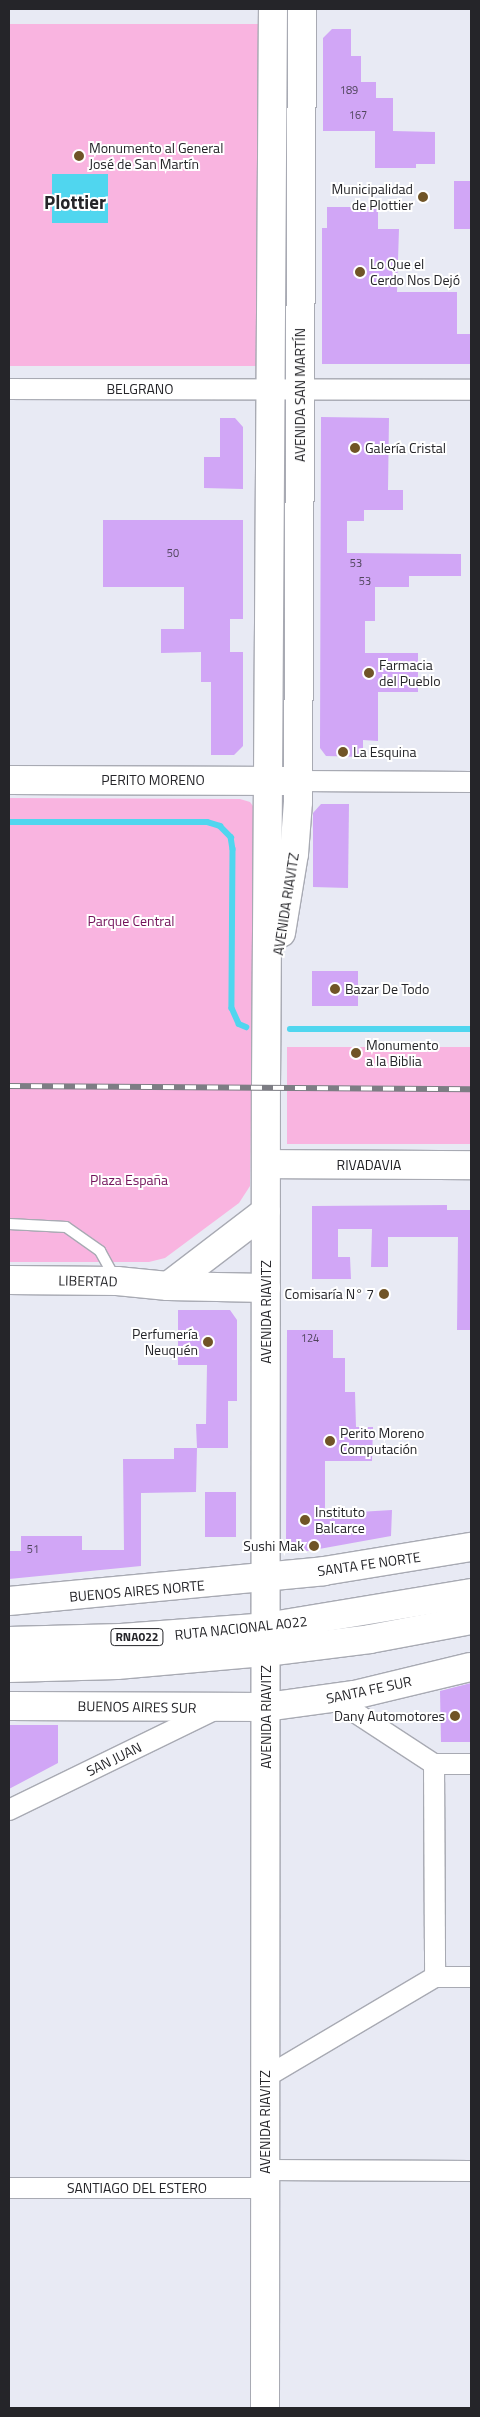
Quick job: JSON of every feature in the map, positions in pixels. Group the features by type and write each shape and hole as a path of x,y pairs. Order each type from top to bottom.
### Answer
{"main road":[{"name":"AVENIDA SAN MARTÍN","path":"269,781 273,9"},
{"name":"AVENIDA SAN MARTÍN","path":"298,781 302,9"},
{"name":"PERITO MORENO","path":"9,780 298,781"},
{"name":"AVENIDA RIAVITZ","path":"265,2408 266,1578 256,1287 266,1211 269,781"},
{"name":"AVENIDA RIAVITZ","path":"266,1026 294,854 298,781"},
{"name":"RIVADAVIA","path":"266,1164 471,1165"},
{"path":"168,1286 219,1245 266,1211"},
{"path":"219,1245 217,1257 221,1268 256,1287"},
{"name":"LIBERTAD","path":"9,1280 117,1281 168,1286 256,1287"},
{"name":"SANTA FE NORTE","path":"266,1578 384,1563 471,1547"},
{"name":"BUENOS AIRES NORTE","path":"9,1601 266,1578"},
{"name":"RUTA NACIONAL A022","path":"9,1668 117,1665 266,1639 471,1593"},
{"name":"RUTA NACIONAL A022","path":"9,1641 121,1638 370,1639 471,1620"},
{"name":"SANTA FE SUR","path":"266,1706 333,1698 471,1667"},
{"name":"BUENOS AIRES SUR","path":"9,1706 219,1708 266,1706"}],"street":[{"name":"BELGRANO","path":"9,389 471,390"},
{"path":"298,781 471,782"},
{"path":"373,1690 367,1703 374,1723"},
{"path":"333,1698 374,1723 434,1764 471,1764"},
{"name":"SAN JUAN","path":"9,1810 219,1708"},
{"path":"434,1764 434,1977"},
{"path":"266,2077 434,1977 471,1977"},
{"name":"SANTIAGO DEL ESTERO","path":"9,2188 471,2171"}],"lane":[{"path":"9,1224 66,1227 100,1251 117,1281"}],"green space":[{"path":"9,24 258,24 258,366 9,366"},
{"name":"Parque Central","path":"9,798 240,799 250,802 256,810 250,1186 239,1203 165,1258 149,1262 9,1262"},
{"path":"287,1047 471,1047 471,1144 287,1144"}],"water":[{"path":"52,174 108,174 108,223 52,223"}],"building":[{"path":"332,29 351,29 351,56 361,56 361,82 376,82 376,98 393,98 393,131 435,132 435,164 416,164 416,168 375,168 375,131 323,131 323,38"},
{"path":"454,181 471,181 471,229 454,229"},
{"path":"327,207 378,207 378,229 399,229 397,292 457,292 457,334 471,334 471,364 322,364 322,228 327,228"},
{"path":"321,417 389,418 388,490 403,490 403,510 364,510 364,521 347,521 347,553 461,554 461,576 409,576 409,587 375,587 375,621 365,621 365,653 418,653 418,692 378,692 378,741 363,740 363,757 326,756 320,748"},
{"path":"220,418 235,418 243,427 243,489 204,488 204,457 220,457"},
{"path":"103,520 243,520 243,619 230,619 230,652 243,652 243,746 234,755 211,755 211,682 201,682 201,652 161,653 161,629 184,629 184,587 103,587"},
{"path":"321,804 349,804 348,888 313,887 313,813"},
{"name":"Bazar De Todo","path":"312,971 358,971 358,1006 312,1006"},
{"path":"447,1205 447,1210 471,1210 471,1330 457,1330 458,1237 388,1237 388,1267 371,1267 372,1229 338,1229 338,1257 350,1257 351,1279 312,1279 312,1206"},
{"path":"178,1310 230,1310 237,1320 237,1401 228,1401 228,1448 197,1448 196,1424 206,1424 207,1365 178,1365"},
{"path":"287,1330 333,1330 333,1358 345,1358 345,1392 355,1392 356,1427 373,1427 372,1461 325,1461 325,1514 392,1510 391,1536 308,1551 292,1548 286,1540"},
{"path":"174,1448 197,1448 196,1492 141,1493 141,1566 9,1579 9,1551 21,1551 21,1536 82,1536 82,1550 124,1550 123,1459 174,1459"},
{"path":"205,1492 236,1492 236,1537 205,1537"},
{"name":"Dany Automotores","path":"471,1683 471,1742 441,1742 440,1691"},
{"path":"9,1725 58,1725 58,1763 9,1789"}],"waterway":[{"path":"9,822 207,822 220,826 231,837 233,849 232,1008 239,1024 246,1027"},
{"path":"290,1029 471,1029"}],"railway":[{"path":"9,1086 471,1089"}],"place":[{"name":"Monumento al General José de San Martín","path":"79,156"},
{"name":"Municipalidad de Plottier","path":"423,197"},
{"name":"Lo Que el Cerdo Nos Dejó","path":"360,272"},
{"name":"Galería Cristal","path":"355,448"},
{"name":"Farmacia del Pueblo","path":"369,673"},
{"name":"La Esquina","path":"343,752"},
{"name":"Bazar De Todo","path":"335,989"},
{"name":"Monumento a la Biblia","path":"356,1053"},
{"name":"Comisaría N° 7","path":"384,1294"},
{"name":"Perfumería Neuquén","path":"208,1342"},
{"name":"Perito Moreno Computación","path":"330,1441"},
{"name":"Instituto Balcarce","path":"305,1520"},
{"name":"Sushi Mak","path":"314,1546"},
{"name":"Dany Automotores","path":"455,1716"}],"district":[{"name":"Plottier","path":"75,202"}],"park label":[{"name":"Plaza España","path":"129,1180"}]}
